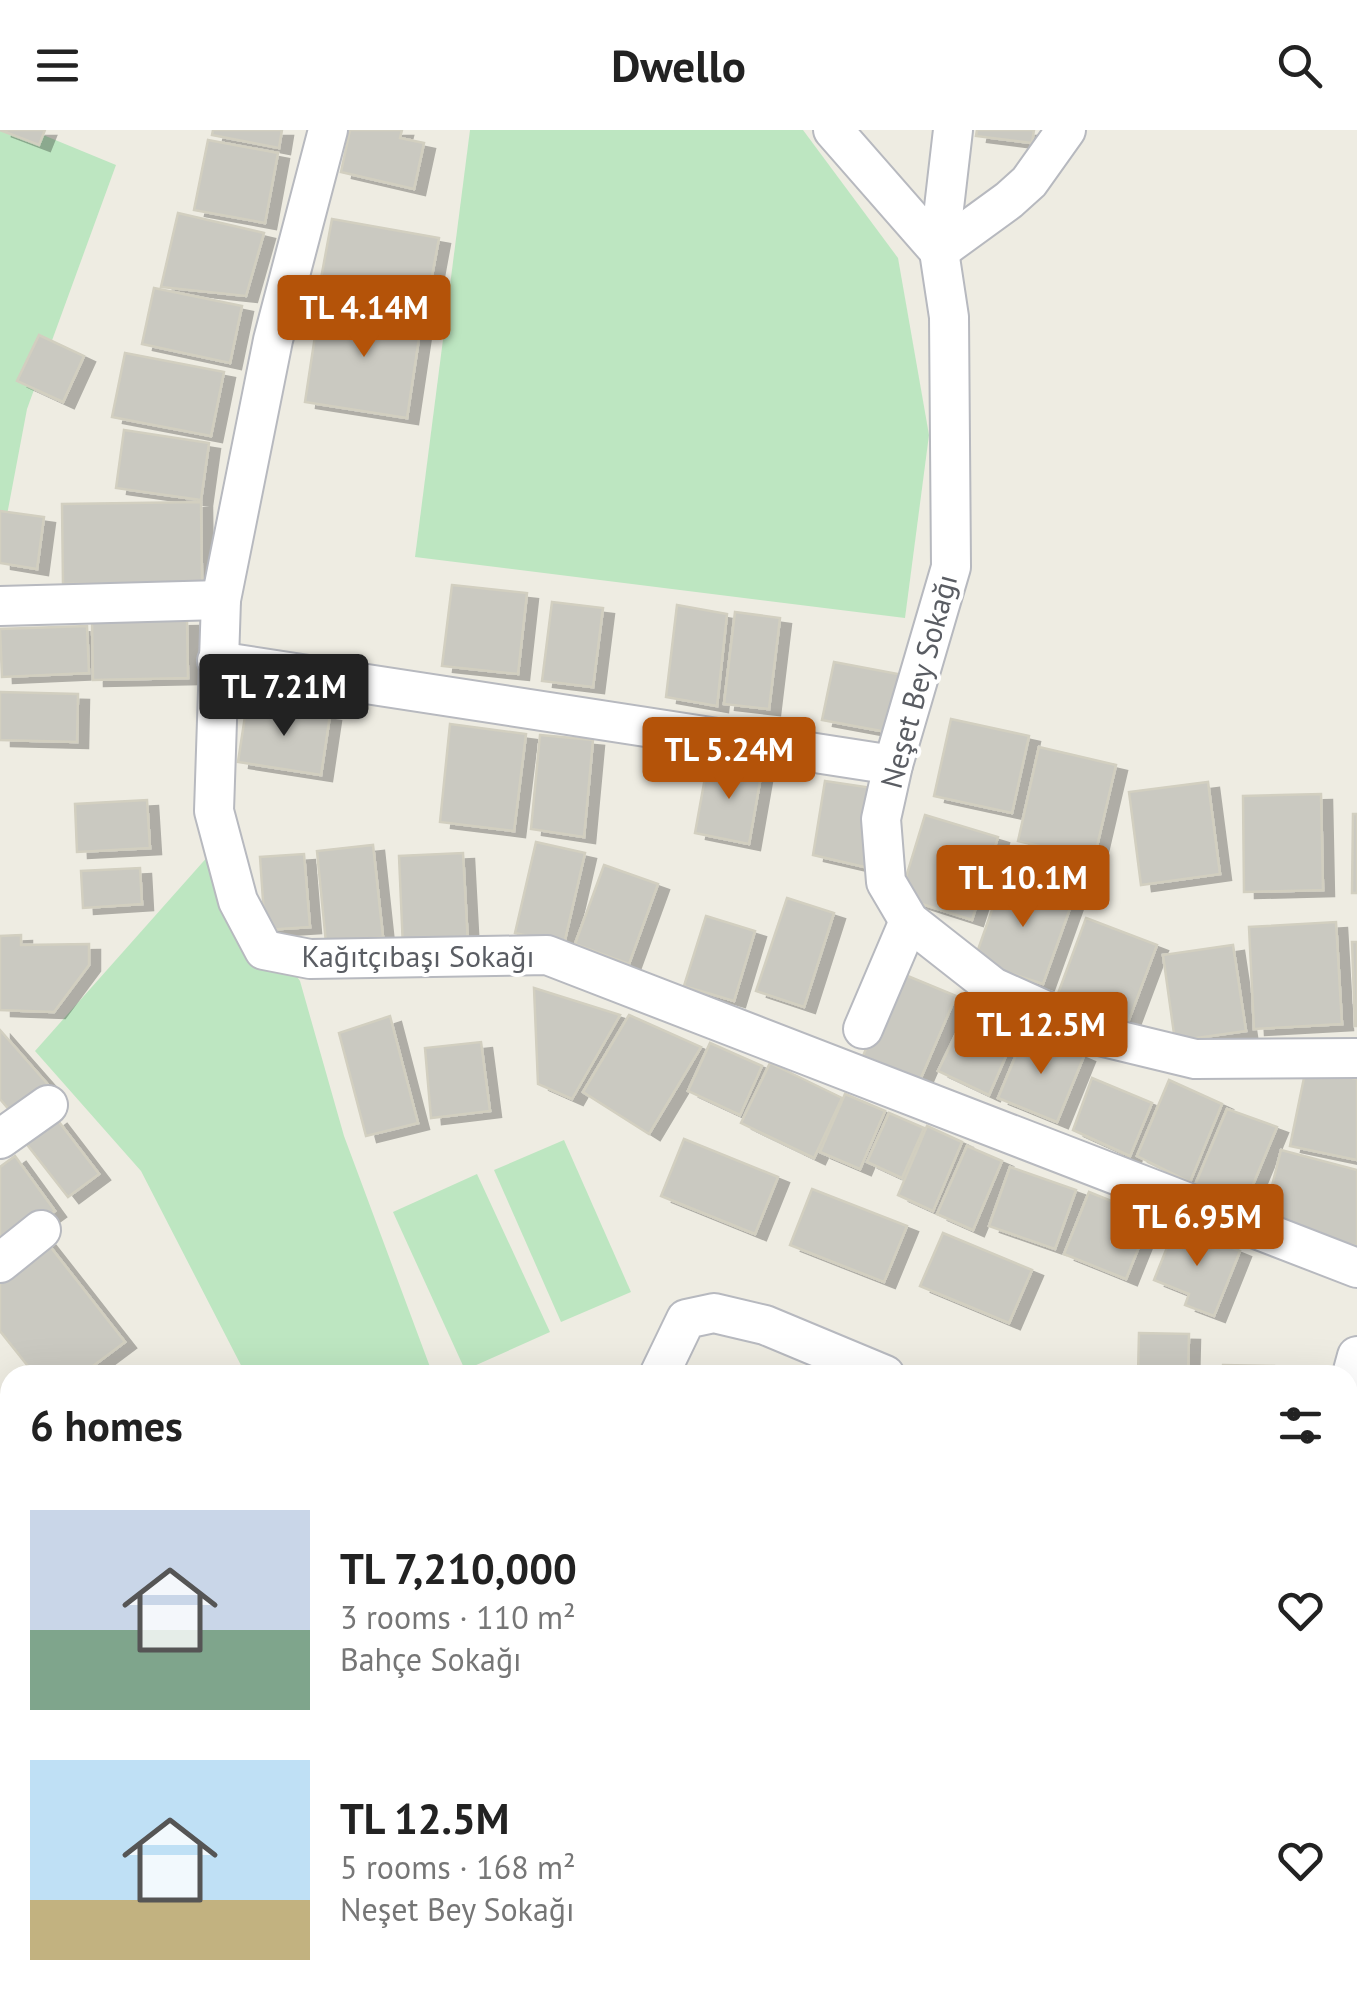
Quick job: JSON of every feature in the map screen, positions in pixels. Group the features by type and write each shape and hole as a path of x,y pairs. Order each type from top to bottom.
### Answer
{"street":[{"name":"Kağıtçıbaşı Sokağı","path":"328,130 273,340 221,600 214,811 238,901 264,950 310,959 547,955 1357,1268"},
{"path":"834,130 939,251 1028,182 1066,130"},
{"name":"Neşet Bey Sokağı","path":"953,130 939,251 949,317 952,567 893,764 882,819 886,882 908,921 993,987 1104,1036 1195,1059 1357,1058"},
{"path":"0,606 221,600"},
{"path":"217,661 893,764"},
{"path":"863,1029 908,921"},
{"path":"0,1139 48,1105"},
{"path":"0,1263 42,1230"},
{"path":"664,1365 686,1319 714,1313 765,1325 862,1365"}],"green space":[{"path":"0,130 31,130 116,165 27,409 0,552"},
{"path":"470,130 803,130 898,258 929,435 905,618 415,557"},
{"path":"210,854 300,981 344,1136 429,1365 241,1365 141,1171 35,1051"},
{"path":"564,1140 631,1292 561,1322 494,1170"},
{"path":"477,1174 550,1332 476,1365 463,1365 393,1212"}],"building":[{"path":"0,130 45,130 39,145"},
{"path":"213,130 282,130 279,148 212,135"},
{"path":"350,130 402,130 400,138 424,143 414,189 341,172"},
{"path":"977,130 1034,130 1032,143 976,136"},
{"path":"208,140 278,153 265,223 194,210"},
{"path":"178,213 264,233 246,296 161,287"},
{"path":"332,219 439,238 427,303 320,284"},
{"path":"154,288 242,306 230,363 142,344"},
{"path":"320,303 422,318 407,418 305,402"},
{"path":"39,335 84,356 63,402 17,381"},
{"path":"125,353 224,372 211,436 112,417"},
{"path":"124,430 209,443 201,500 116,488"},
{"path":"201,502 202,582 63,584 62,504"},
{"path":"0,511 44,517 37,569 0,563"},
{"path":"452,585 527,593 518,674 442,666"},
{"path":"552,602 603,608 593,687 542,681"},
{"path":"677,605 727,614 717,706 666,697"},
{"path":"735,612 780,618 769,709 724,704"},
{"path":"187,620 188,678 93,680 92,622"},
{"path":"87,626 89,673 2,677 0,629"},
{"path":"834,662 903,675 892,733 822,720"},
{"path":"0,692 78,694 77,742 0,740"},
{"path":"247,703 330,715 321,775 238,762"},
{"path":"951,719 1029,736 1012,813 934,796"},
{"path":"450,724 526,734 514,831 440,822"},
{"path":"540,735 593,740 584,837 531,829"},
{"path":"1039,747 1116,765 1094,859 1018,841"},
{"path":"708,761 762,770 749,844 695,833"},
{"path":"825,781 879,789 869,868 813,855"},
{"path":"1208,782 1220,874 1141,885 1129,792"},
{"path":"1321,794 1323,890 1244,892 1243,796"},
{"path":"147,800 150,848 77,852 75,804"},
{"path":"1353,814 1357,814 1357,893 1352,893"},
{"path":"925,815 998,837 972,920 900,897"},
{"path":"536,842 585,853 564,944 515,933"},
{"path":"373,845 383,937 326,943 317,851"},
{"path":"463,853 468,945 403,948 399,856"},
{"path":"304,854 310,927 265,930 260,857"},
{"path":"604,865 658,884 629,964 575,944"},
{"path":"140,868 142,904 83,908 81,871"},
{"path":"1004,876 1073,900 1043,984 974,961"},
{"path":"787,898 834,913 804,1007 756,991"},
{"path":"706,916 755,931 734,1001 684,986"},
{"path":"1086,918 1157,945 1124,1033 1053,1007"},
{"path":"1336,922 1342,1024 1254,1029 1249,927"},
{"path":"21,935 21,945 89,944 89,965 54,1012 0,1010 0,936"},
{"path":"1352,942 1357,942 1357,1026 1355,1026"},
{"path":"1233,945 1246,1031 1175,1041 1163,955"},
{"path":"898,972 956,996 920,1080 863,1056"},
{"path":"534,988 620,1015 572,1099 538,1084"},
{"path":"970,1005 1018,1028 989,1095 938,1071"},
{"path":"629,1015 701,1047 649,1134 583,1092"},
{"path":"390,1016 418,1123 366,1136 339,1033"},
{"path":"0,1030 51,1088 16,1118 0,1099"},
{"path":"1026,1031 1084,1056 1057,1122 998,1098"},
{"path":"481,1042 490,1111 431,1118 425,1048"},
{"path":"710,1043 762,1066 740,1115 688,1091"},
{"path":"770,1063 842,1098 814,1158 741,1123"},
{"path":"1306,1068 1357,1079 1357,1160 1290,1146"},
{"path":"1092,1078 1152,1103 1130,1156 1073,1130"},
{"path":"1169,1080 1222,1104 1190,1182 1137,1156"},
{"path":"845,1094 885,1111 860,1169 820,1152"},
{"path":"1227,1109 1277,1127 1244,1206 1195,1185"},
{"path":"889,1113 924,1128 902,1178 867,1162"},
{"path":"56,1118 99,1174 68,1197 25,1142"},
{"path":"927,1126 962,1142 933,1211 898,1195"},
{"path":"684,1139 778,1177 755,1234 661,1196"},
{"path":"967,1146 1002,1161 973,1230 937,1214"},
{"path":"1281,1150 1357,1170 1357,1246 1263,1221"},
{"path":"15,1156 55,1211 7,1246 0,1236 0,1167"},
{"path":"1010,1167 1076,1190 1055,1249 989,1226"},
{"path":"812,1189 907,1226 884,1282 790,1245"},
{"path":"1089,1192 1151,1217 1126,1279 1064,1254"},
{"path":"1176,1225 1240,1251 1214,1316 1185,1305 1189,1294 1154,1280"},
{"path":"943,1233 1032,1270 1009,1323 920,1286"},
{"path":"45,1240 125,1342 94,1365 27,1365 0,1331 0,1275"},
{"path":"1139,1333 1189,1334 1188,1365 1138,1365"}]}
